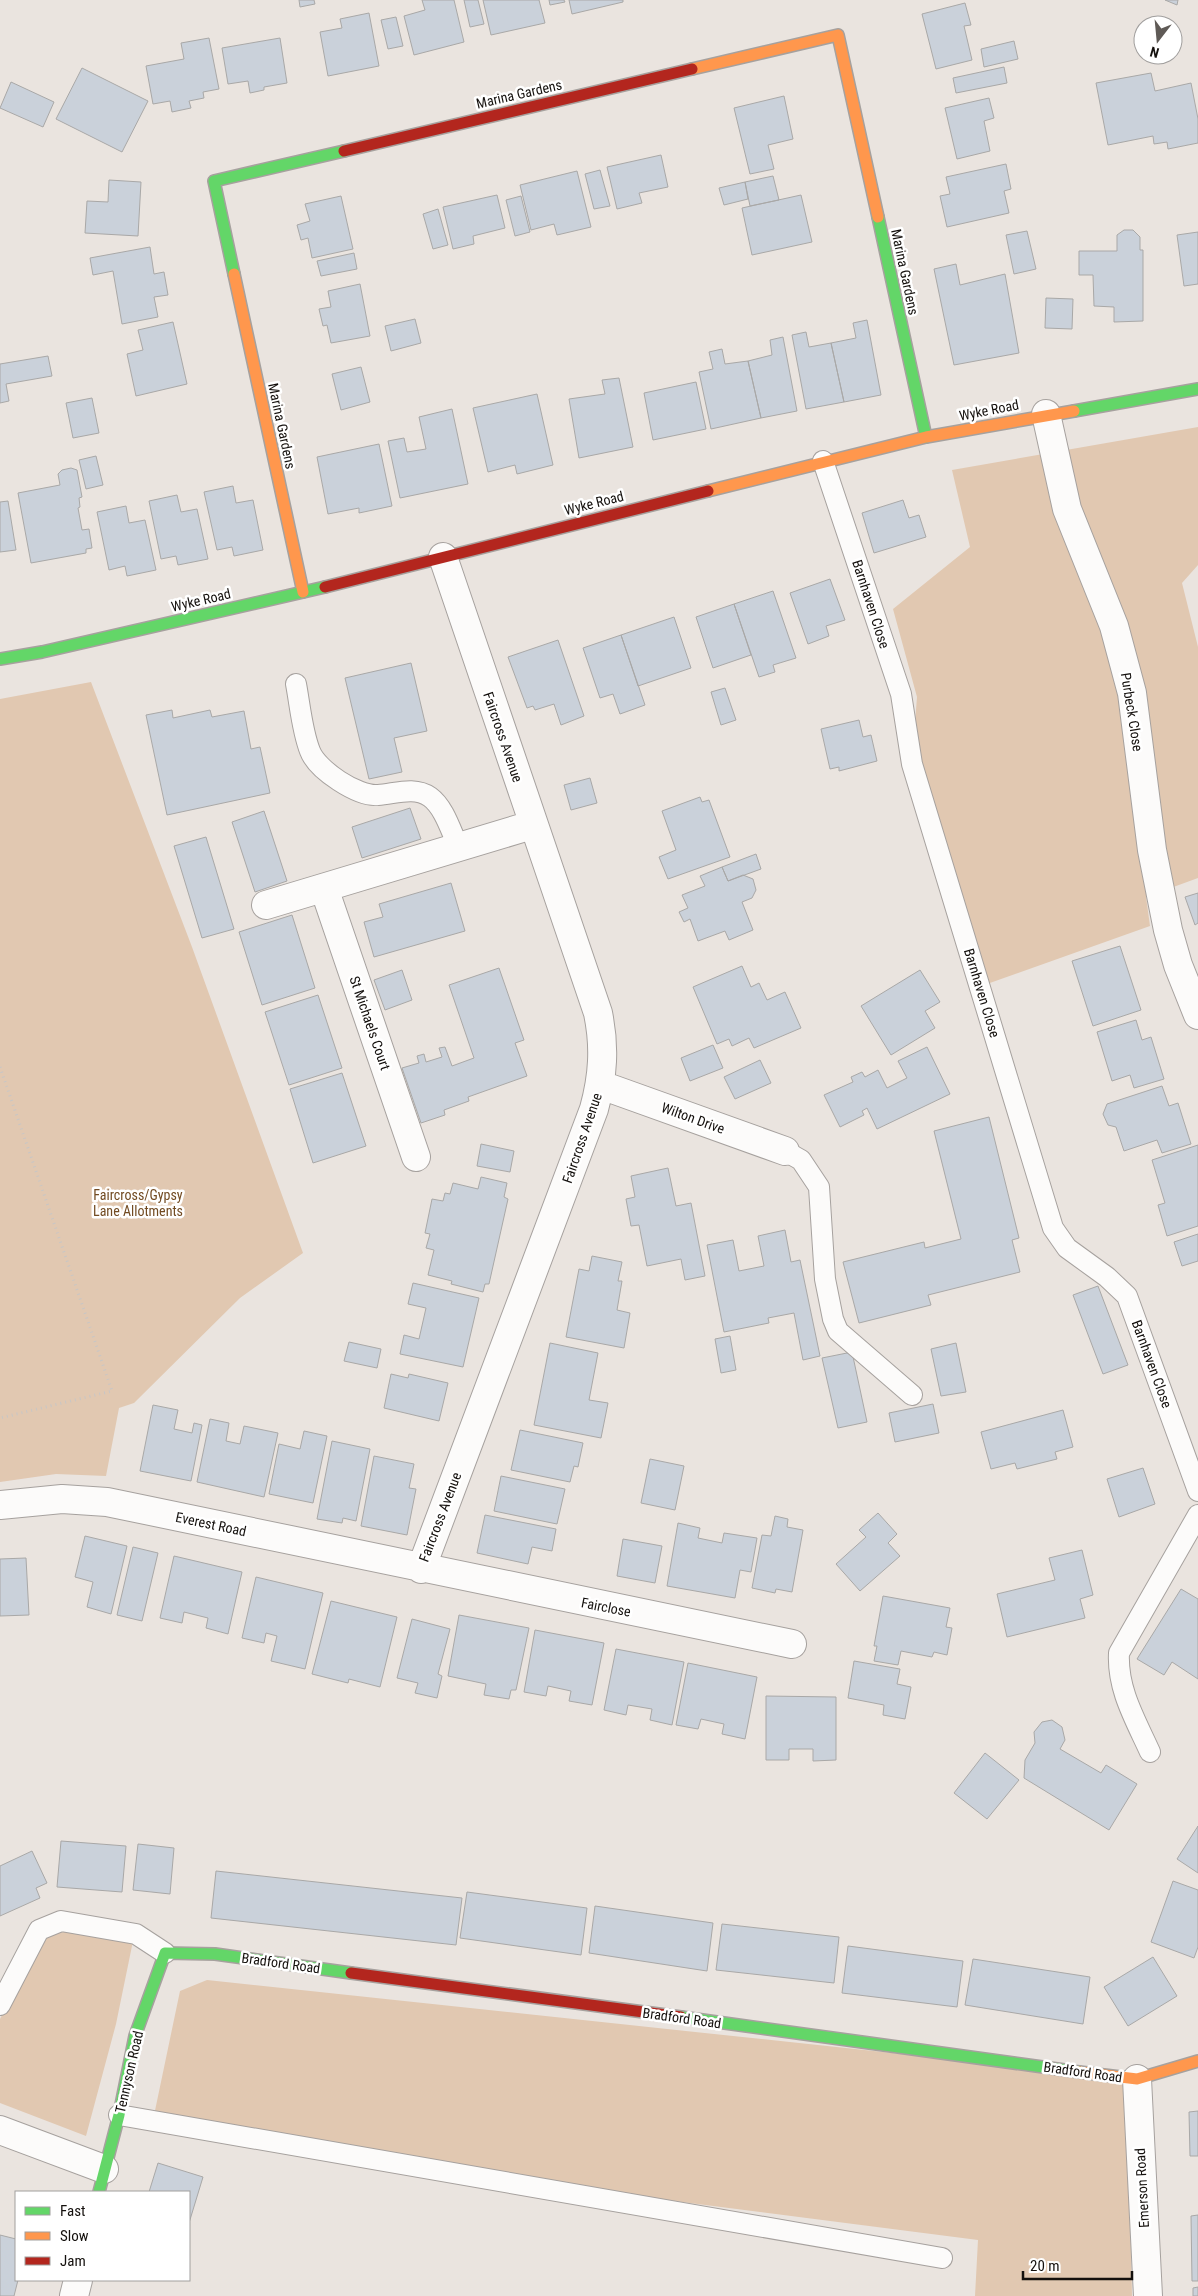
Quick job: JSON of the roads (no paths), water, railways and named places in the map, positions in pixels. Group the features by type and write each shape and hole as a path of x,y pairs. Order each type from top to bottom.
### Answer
{"street":[{"name":"Marina Gardens","path":"303,592 214,181 838,35 926,437"},
{"name":"Wyke Road","path":"0,659 42,652 303,592 823,461 926,437 1046,414 1198,389"},
{"name":"Purbeck Close","path":"1046,414 1068,509 1114,626 1132,693 1147,820 1166,921 1178,965 1198,1015"},
{"name":"Faircross Avenue","path":"421,1569 594,1109 601,1085 604,1060 598,1014 532,825 442,556"},
{"path":"266,905 532,825"},
{"name":"St Michaels Court","path":"324,888 416,1157"},
{"name":"Wilton Drive","path":"601,1085 786,1151"},
{"name":"Everest Road","path":"0,1505 62,1499 108,1502 421,1569"},
{"name":"Fairclose","path":"421,1569 792,1644"},
{"name":"Bradford Road","path":"165,1953 215,1954 1137,2079 1197,2059"},
{"name":"Tennyson Road","path":"102,2180 119,2115 135,2036 165,1953"},
{"name":"Emerson Road","path":"1137,2079 1148,2296"},
{"path":"0,2130 102,2180"},
{"path":"74,2296 78,2281"}],"lane":[{"name":"Barnhaven Close","path":"823,461 901,694 912,764 1053,1228 1067,1248 1107,1277 1127,1296 1198,1491"},
{"path":"296,684 310,752 321,766 351,788 365,795 416,792 429,796 438,805 458,846"},
{"path":"786,1151 800,1160 819,1187 825,1279 833,1319 838,1331 912,1395"},
{"path":"1150,1752 1122,1689 1118,1672 1119,1653 1198,1515"},
{"path":"0,2005 39,1930 61,1921 136,1934 165,1953"},
{"path":"119,2115 942,2258"}],"park label":[{"name":"Faircross/Gypsy Lane Allotments","path":"138,1204"}]}
